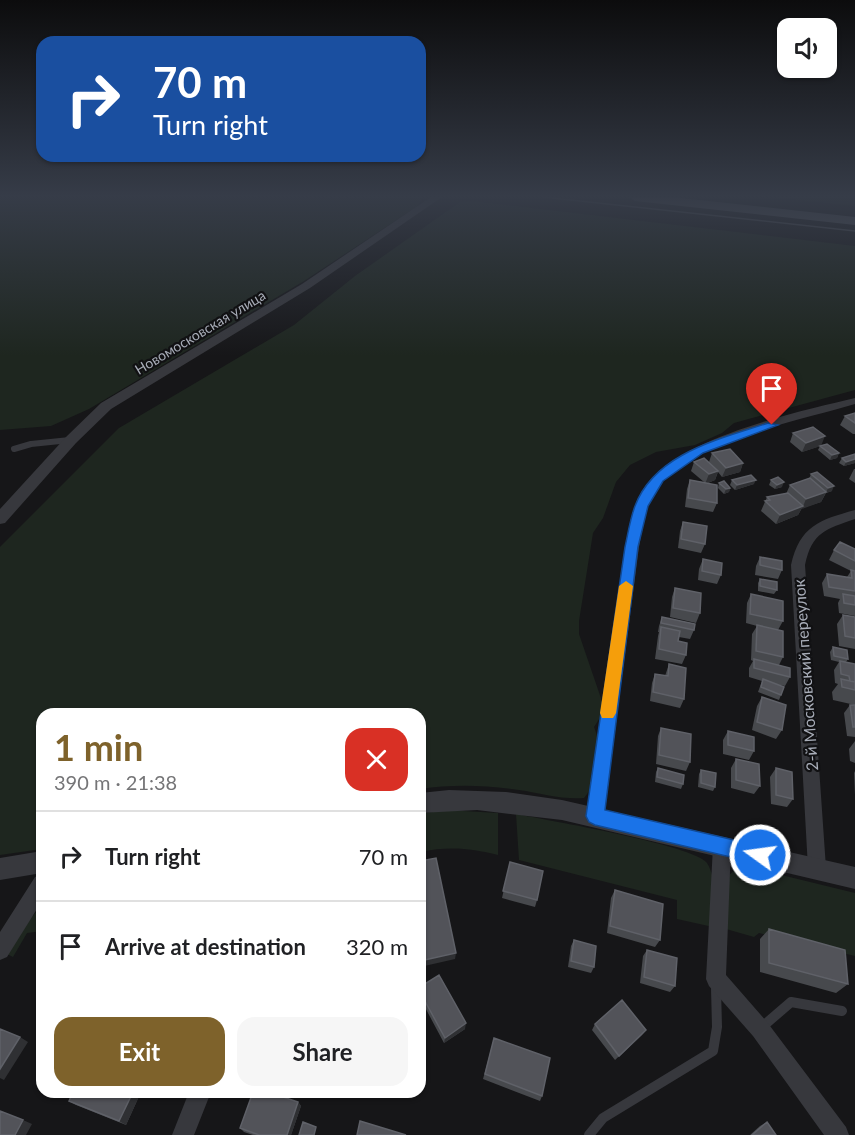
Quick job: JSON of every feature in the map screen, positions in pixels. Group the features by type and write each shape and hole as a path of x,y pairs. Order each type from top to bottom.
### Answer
{"street":[{"name":"Новомосковская улица","path":"0,519 71,440 106,406 306,286 360,250"},
{"path":"595,816 632,547 641,506 658,478 699,450 855,401"},
{"name":"2-й Московский переулок","path":"817,868 798,565 801,545 811,533 855,514"},
{"path":"426,801 442,799 514,801 595,816 855,878"},
{"path":"722,846 716,979 760,1029 838,1135"},
{"path":"0,869 36,863"},
{"path":"0,950 36,893"},
{"path":"183,1135 198,1098"}],"lane":[{"path":"14,449 31,444 71,440"},
{"path":"589,1135 603,1118 713,1052 717,1027 716,979"},
{"path":"760,1029 791,1002 842,1011"}],"shaded area":[{"path":"0,250 351,250 304,281 89,409 51,426 0,430"},
{"path":"392,250 855,250 855,390 734,423 722,433 695,445 656,452 630,465 616,482 603,518 593,533 579,621 579,634 605,710 594,727 599,754 597,773 584,798 481,786 426,788 426,708 36,708 36,850 0,855 0,547 119,428 294,325"},
{"path":"446,810 498,813 498,855 459,849 426,851 426,813"},
{"path":"516,814 649,841 696,856 707,863 713,878 713,927 677,919 677,900 519,860"},
{"path":"740,865 855,893 855,956 759,933 754,937 726,929 727,877"},
{"path":"36,912 36,932 27,933 13,957 5,953 21,928"}],"building":[{"path":"855,413 855,423 845,416"},
{"path":"813,427 825,436 806,443 793,433"},
{"path":"827,444 839,453 832,455 820,446"},
{"path":"730,449 743,463 726,468 712,453"},
{"path":"855,454 855,459 846,462 842,458"},
{"path":"704,458 718,471 709,474 694,462"},
{"path":"817,472 834,486 828,488 811,474"},
{"path":"751,475 756,480 737,485 732,480"},
{"path":"778,477 784,482 777,485 771,480"},
{"path":"810,478 826,492 806,499 790,485"},
{"path":"690,480 717,485 717,503 688,498"},
{"path":"724,481 730,488 726,489 719,483"},
{"path":"788,493 803,506 780,515 765,501 770,500 767,497"},
{"path":"683,522 707,526 705,544 681,539"},
{"path":"840,542 855,549 855,561 834,550"},
{"path":"760,557 782,561 782,570 760,565"},
{"path":"703,559 722,563 721,575 702,571"},
{"path":"851,570 855,571 855,591 829,587 827,574 852,578"},
{"path":"760,579 777,582 777,590 760,586"},
{"path":"675,588 701,593 700,613 673,608"},
{"path":"751,594 783,601 783,621 750,614"},
{"path":"843,594 855,596 855,605 844,603"},
{"path":"843,615 855,617 855,638 845,636"},
{"path":"662,617 695,624 694,630 661,623"},
{"path":"757,625 783,631 783,657 756,651"},
{"path":"661,627 680,631 678,641 687,643 686,655 659,649"},
{"path":"833,647 847,650 848,659 834,656"},
{"path":"754,659 790,668 790,677 754,668"},
{"path":"840,661 855,664 855,682 850,681 849,676 841,674"},
{"path":"669,664 686,668 684,699 653,692 655,674 668,676"},
{"path":"763,679 784,687 781,695 761,687"},
{"path":"841,679 855,682 855,690 842,687"},
{"path":"762,697 786,705 782,730 757,722"},
{"path":"850,705 855,705 855,727 853,727"},
{"path":"661,728 691,734 690,762 659,755"},
{"path":"728,731 754,737 754,751 728,745"},
{"path":"736,759 759,764 760,786 736,780"},
{"path":"658,768 684,775 683,784 657,777"},
{"path":"776,768 792,772 793,799 776,795"},
{"path":"701,770 716,773 715,787 701,783"},
{"path":"436,858 456,953 426,960 426,860"},
{"path":"510,862 543,871 537,900 503,891"},
{"path":"615,890 663,904 660,940 610,926"},
{"path":"769,929 845,950 848,984 769,963"},
{"path":"574,940 596,946 594,967 571,961"},
{"path":"647,950 677,958 675,986 644,977"},
{"path":"439,975 466,1023 445,1038 426,1003 426,983"},
{"path":"622,1000 646,1030 619,1056 595,1024"},
{"path":"0,1029 20,1037 0,1069"},
{"path":"494,1038 550,1058 542,1096 485,1074"},
{"path":"70,1098 130,1098 119,1121 69,1101"},
{"path":"251,1098 286,1098 298,1102 287,1135 259,1135 240,1128"},
{"path":"0,1111 23,1120 15,1135 0,1135"},
{"path":"360,1121 406,1135 357,1135"},
{"path":"303,1122 316,1127 314,1135 299,1135"},
{"path":"767,1122 776,1135 752,1135"}],"slow traffic":[{"path":"608,713 626,586"}],"route":[{"path":"760,855 595,816 597,784 632,547 641,506 658,478 699,450 772,425"}]}
